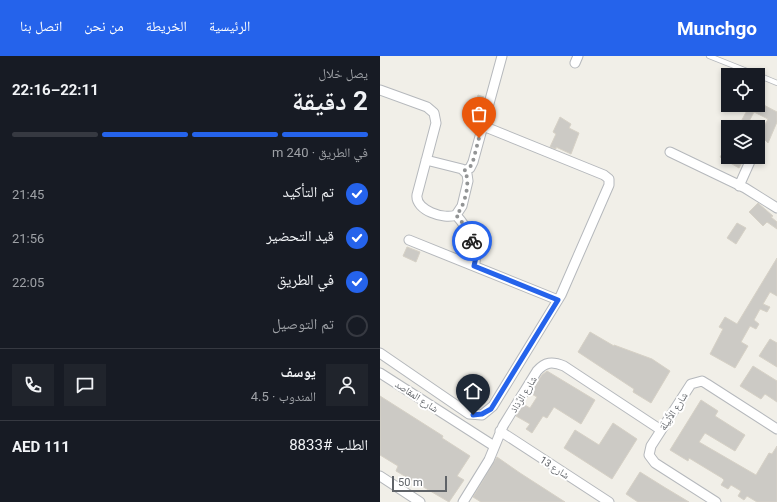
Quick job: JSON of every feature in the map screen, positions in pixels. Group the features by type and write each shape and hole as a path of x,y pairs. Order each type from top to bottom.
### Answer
{"street":[{"path":"426,160 464,171 470,168 473,162 502,56"},
{"path":"380,90 427,107 434,113 436,123 417,195 417,202 426,209 447,217 456,215 462,209 468,181 464,171"},
{"path":"380,353 469,414 482,414 493,406 558,300 609,185 609,179 604,175 483,126"},
{"path":"670,152 739,186 777,208"},
{"path":"739,186 749,164"},
{"path":"456,215 465,226 471,238 476,257 474,266"},
{"path":"409,240 558,300"},
{"name":"شارع الرَّذاذ","path":"462,502 489,460 500,432 537,371 542,366 556,363 564,366 661,430"},
{"name":"شارع المقاصد","path":"380,373 494,446"},
{"name":"شارع الأَثِيلَة","path":"716,502 652,460 649,450 691,384 702,381 777,429"},
{"name":"شارع 13","path":"500,432 609,502"},
{"path":"380,476 420,502"}],"lane":[{"path":"709,56 740,68"},
{"path":"765,78 777,83"}],"building":[{"path":"478,95 484,97 480,115 472,112"},
{"path":"765,106 777,112 777,122 768,143 765,140 765,124 768,119 754,112 765,112"},
{"path":"746,112 754,112 750,120 742,120"},
{"path":"560,117 571,124 569,128 579,133 571,154 556,147 556,149 550,147 556,134 553,132"},
{"path":"732,164 741,164 739,168"},
{"path":"758,203 773,216 771,217 777,222 777,229 767,222 763,226 749,212"},
{"path":"737,223 746,228 736,244 727,238"},
{"path":"407,247 420,252 416,262 403,256"},
{"path":"777,258 777,296 770,292 763,304 770,307 767,312 760,309 754,320 759,324 756,329 750,326 741,342 748,346 735,368 710,354 723,329 719,327 725,317 737,324"},
{"path":"590,332 614,346 652,359 670,371 651,403 633,392 634,389 578,352"},
{"path":"770,339 777,343 777,367 759,356"},
{"path":"753,366 777,381 777,402 765,394 761,399 740,386"},
{"path":"547,371 595,400 581,424 554,407 547,418 543,416 532,433 526,429 530,424 516,416 523,404 530,408 537,397 530,393 542,375"},
{"path":"380,396 443,436 442,438 470,456 457,476 464,480 449,502 396,471 398,466 380,455"},
{"path":"701,400 718,411 715,416 745,435 735,451 705,433 699,442 756,475 769,453 772,454 777,446 777,502 757,502 747,496 744,500 738,496 741,491 731,485 728,489 721,485 724,480 722,478 689,458 688,461 670,450"},
{"path":"613,423 637,439 612,479 564,448 575,430 599,445"},
{"path":"497,457 565,502 481,502 473,497"},
{"path":"640,472 689,502 638,502 626,494"}],"way so far":[{"path":"472,241 465,226 456,215 462,209 468,181 467,174 464,171 472,165 479,138"}],"route":[{"path":"472,241 476,257 474,266 558,300 491,409 485,413 473,415"}]}
